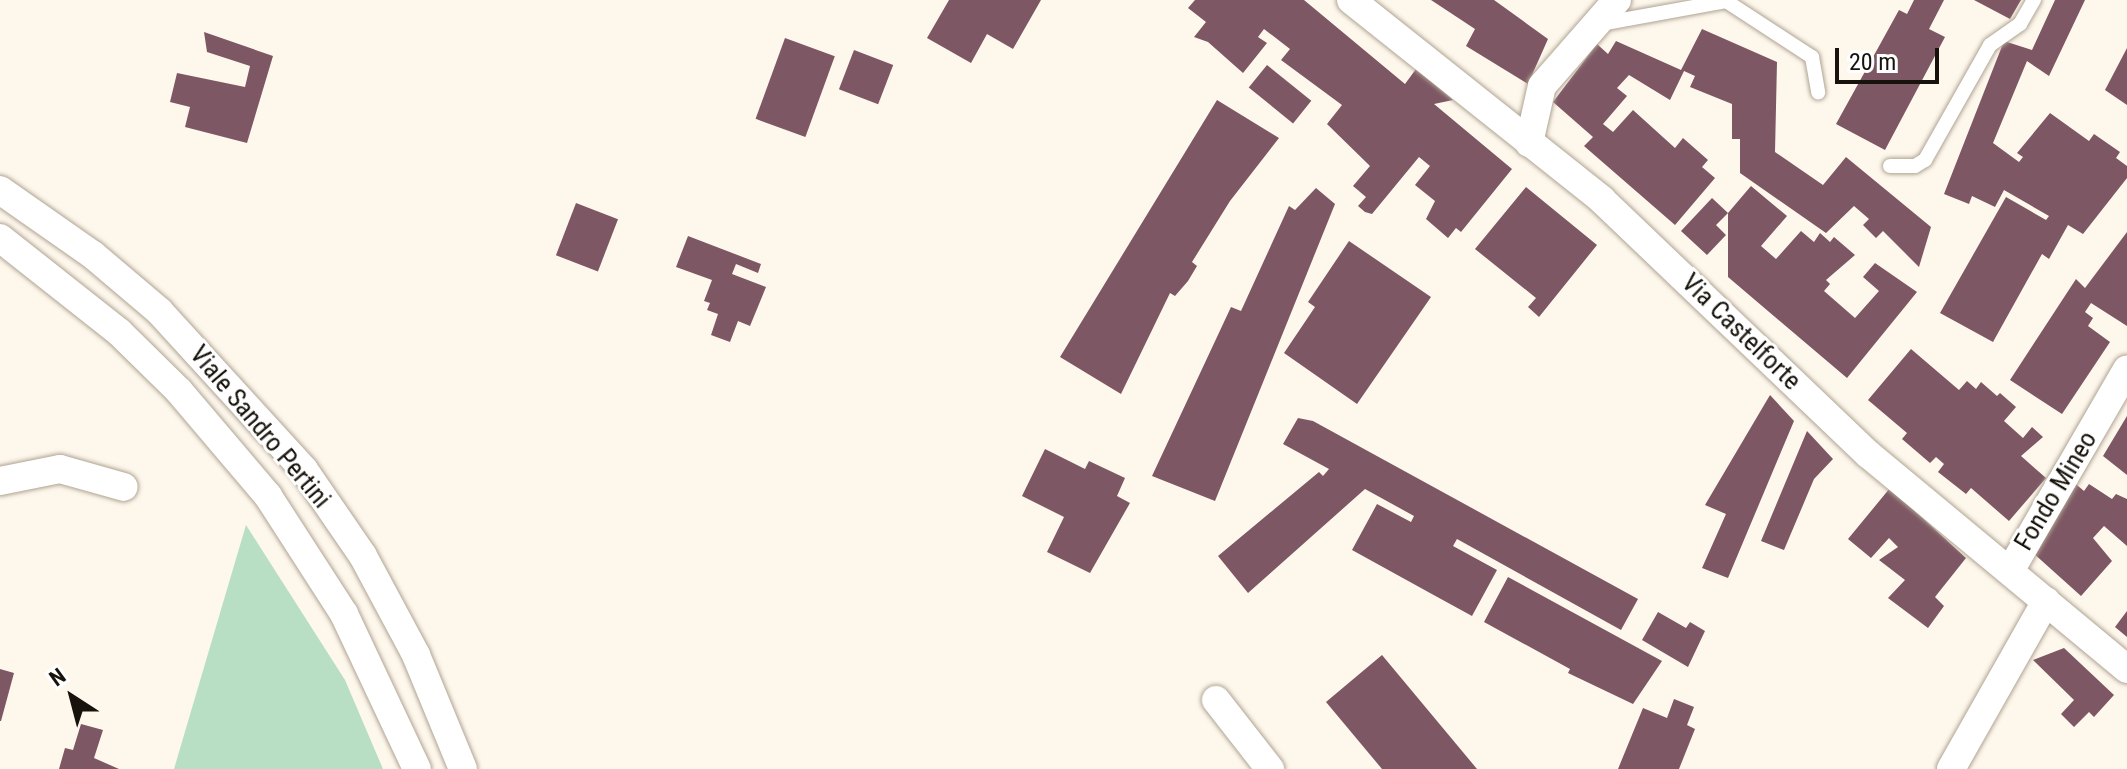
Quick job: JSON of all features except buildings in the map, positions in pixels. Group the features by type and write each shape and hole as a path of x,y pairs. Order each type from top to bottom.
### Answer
{"street":[{"name":"Via Castelforte","path":"1351,0 1602,200 1868,454 2127,669"},
{"path":"1529,143 1542,86 1617,0"},
{"name":"Viale Sandro Pertini","path":"0,190 93,255 159,311 304,470 363,556 416,655 463,769"},
{"name":"Viale Sandro Pertini","path":"0,238 129,342 179,391 268,496 344,614 417,769"},
{"name":"Fondo Mineo","path":"2010,571 2127,369"},
{"path":"0,481 60,469 124,487"},
{"path":"1951,769 2046,601"},
{"path":"1216,700 1270,769"}],"lane":[{"path":"1592,26 1726,0 1812,57 1818,92"},
{"path":"1890,166 1915,166 1925,160 1990,45 2020,24 2034,0"}],"green space":[{"path":"246,525 345,680 383,769 174,769"}]}
